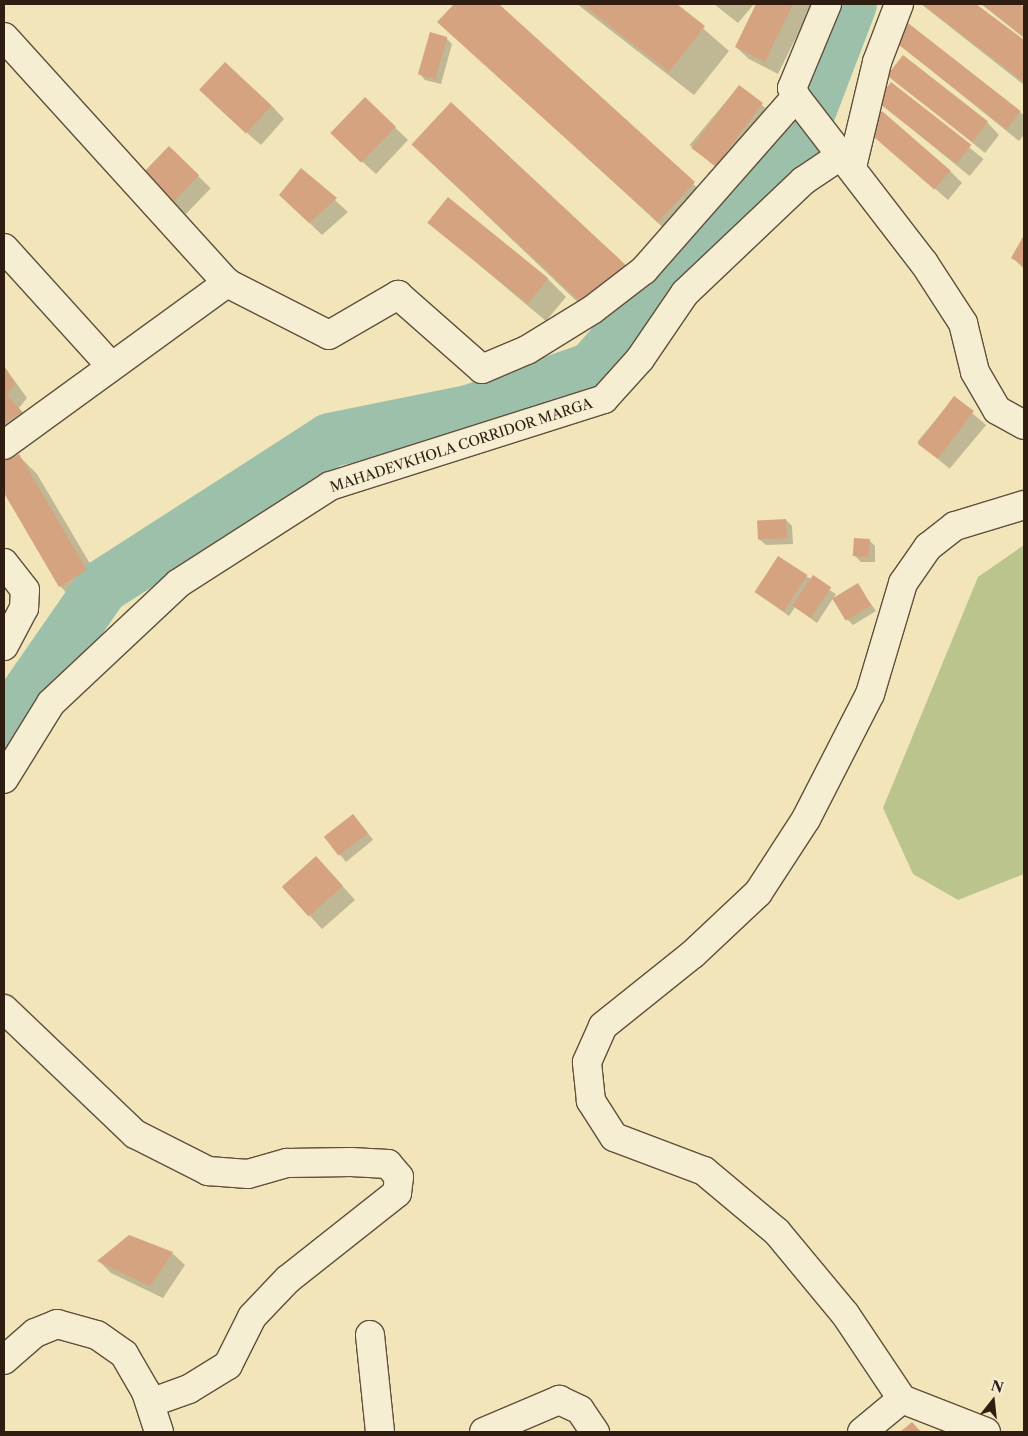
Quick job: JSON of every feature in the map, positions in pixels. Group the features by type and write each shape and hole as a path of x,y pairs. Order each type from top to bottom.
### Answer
{"street":[{"path":"827,4 792,88 963,323 975,372 997,410 1024,425"},
{"path":"846,161 877,62 899,4"},
{"path":"4,37 228,283 329,335 398,295 482,369 527,350 592,310 644,270 802,102"},
{"name":"MAHADEVKHOLA CORRIDOR MARGA","path":"4,779 51,703 179,583 330,486 604,399 640,359 685,293 803,181 846,161"},
{"path":"4,248 111,366"},
{"path":"4,445 228,283"},
{"path":"986,1432 902,1399 845,1314 777,1232 704,1171 614,1137 591,1101 587,1062 603,1026 693,954 758,893 806,819 870,694 903,583 928,547 955,526 1024,505"},
{"path":"4,563 24,590 24,608 4,646"},
{"path":"4,1010 135,1134 208,1171 248,1174 287,1163 351,1162 388,1164 399,1177 397,1194 288,1278 252,1317 228,1364 189,1388 150,1403"},
{"path":"4,1360 35,1333 57,1324 97,1335 124,1354 150,1403 159,1432"},
{"path":"370,1335 380,1432"},
{"path":"862,1432 902,1399"},
{"path":"484,1432 559,1400 580,1410 595,1432"}],"green space":[{"path":"1024,545 1024,874 958,900 913,874 883,808 978,577"}],"building":[{"path":"454,4 499,4 695,182 658,222 437,22"},
{"path":"582,4 677,4 705,26 669,72"},
{"path":"756,4 793,4 765,62 735,47"},
{"path":"922,4 976,4 1024,40 1024,82"},
{"path":"982,4 1020,4 1024,7 1024,37"},
{"path":"908,23 1021,111 1007,129 894,41"},
{"path":"430,32 447,37 435,79 418,74"},
{"path":"903,55 988,121 972,142 887,75"},
{"path":"225,62 272,106 246,133 199,90"},
{"path":"891,82 971,145 957,164 876,101"},
{"path":"739,85 763,103 715,166 691,148"},
{"path":"365,97 396,127 361,163 330,133"},
{"path":"451,102 627,266 587,308 411,144"},
{"path":"882,111 951,171 934,190 866,130"},
{"path":"169,146 199,175 172,203 142,174"},
{"path":"301,168 337,198 309,223 279,195"},
{"path":"448,197 548,278 527,304 427,223"},
{"path":"1024,235 1024,266 1011,258"},
{"path":"4,366 15,384 7,395 22,412 4,423"},
{"path":"954,396 974,411 938,459 918,444"},
{"path":"19,454 87,570 59,587 4,493 4,462"},
{"path":"786,519 787,538 758,539 757,521"},
{"path":"854,538 870,539 869,557 853,556"},
{"path":"778,556 807,575 784,611 755,592"},
{"path":"813,575 831,587 811,618 792,606"},
{"path":"858,583 871,605 846,621 832,598"},
{"path":"353,814 368,833 339,856 324,837"},
{"path":"316,856 343,886 309,917 282,887"},
{"path":"129,1235 173,1252 150,1286 97,1261"},
{"path":"912,1422 921,1432 900,1432"}],"waterway":[{"path":"4,728 102,587 330,440 472,411 592,369 801,132 850,4"}]}
